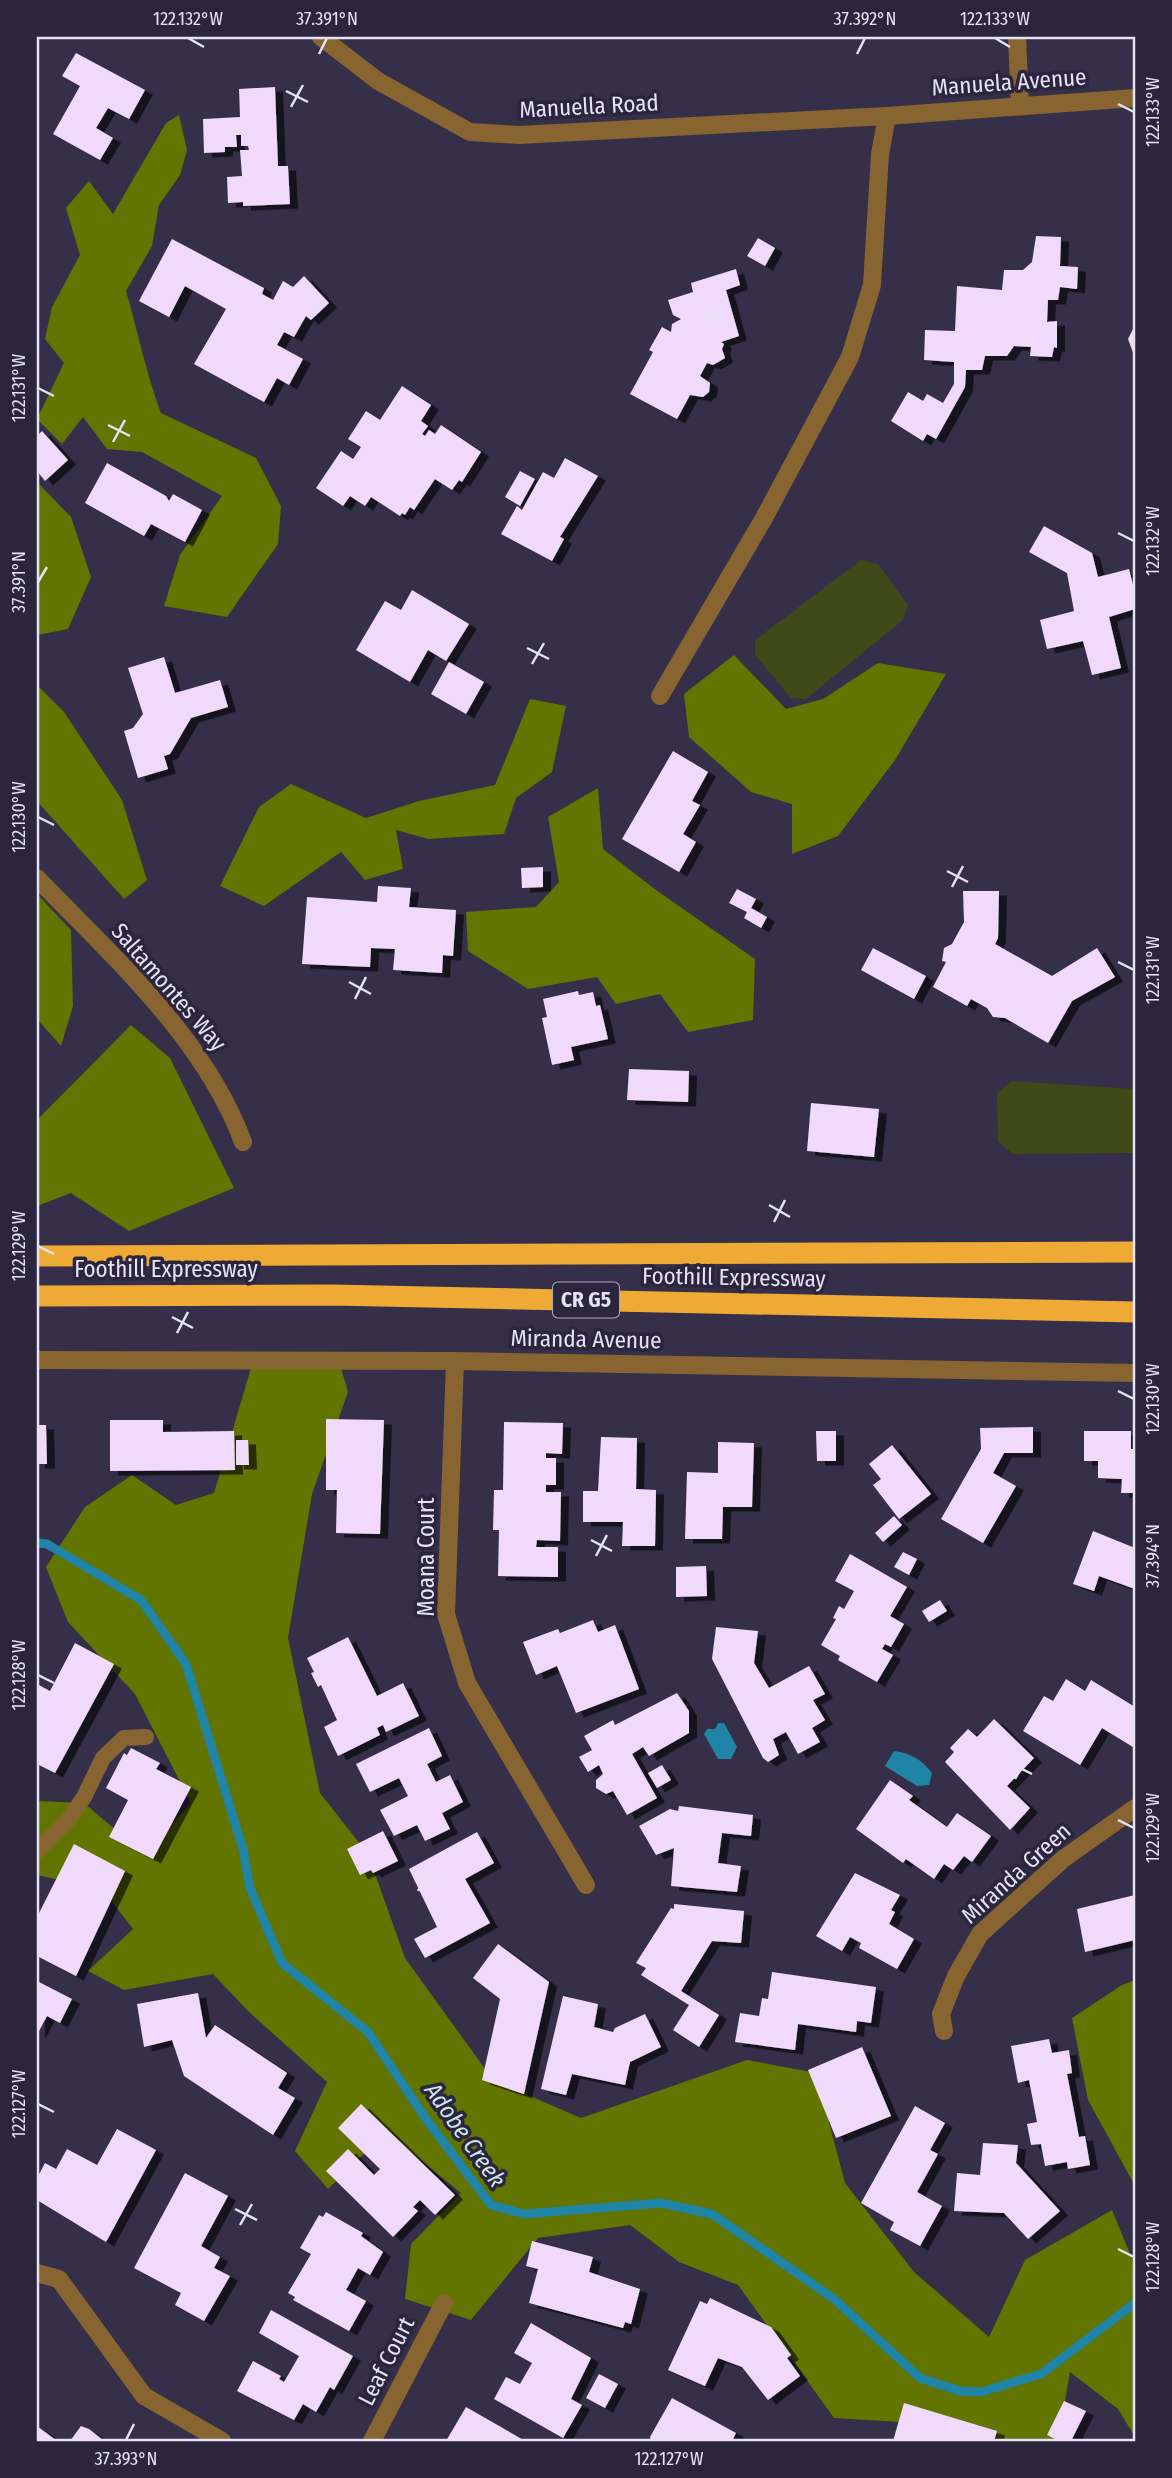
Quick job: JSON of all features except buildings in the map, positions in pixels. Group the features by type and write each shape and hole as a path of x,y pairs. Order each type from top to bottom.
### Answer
{"highway":[{"name":"Foothill Expressway","path":"37,1256 1135,1252"},
{"name":"Foothill Expressway","path":"37,1296 332,1295 1135,1312"}],"street":[{"name":"Manuella Road","path":"321,37 378,81 471,132 519,135 887,116"},
{"path":"1017,37 1020,106"},
{"name":"Manuela Avenue","path":"887,116 1135,97"},
{"path":"660,696 764,518 850,357 872,285 880,154 887,116"},
{"name":"Saltamontes Way","path":"37,878 131,975 205,1065 229,1104 243,1142"},
{"name":"Miranda Avenue","path":"37,1360 455,1361 1135,1373"},
{"name":"Moana Court","path":"455,1361 446,1614 467,1683 586,1885"},
{"name":"Miranda Green","path":"944,2031 941,2014 956,1976 980,1934 1063,1859 1135,1808"},
{"path":"37,2273 59,2279 144,2396 222,2441"},
{"name":"Leaf Court","path":"372,2441 444,2303"}],"lane":[{"path":"37,1851 68,1821 84,1797 103,1758 124,1738 146,1737"}],"green space":[{"path":"179,115 187,150 180,175 159,205 152,246 126,291 161,413 256,458 281,506 278,544 227,617 164,606 180,555 222,496 142,452 107,449 83,417 62,444 37,419 64,363 45,339 52,307 80,255 66,208 89,181 113,214 166,123"},
{"path":"37,482 71,517 91,577 68,629 38,635"},
{"path":"861,560 878,564 908,605 903,620 806,699 791,698 755,655 755,640"},
{"path":"734,655 786,709 823,699 878,663 946,674 895,760 838,836 792,854 792,804 751,792 689,737 684,694"},
{"path":"37,685 64,712 122,800 147,880 124,899 37,801"},
{"path":"530,699 566,706 552,772 516,798 504,834 428,839 396,830 403,869 365,880 341,852 264,906 220,886 259,807 291,784 366,818 419,801 495,785"},
{"path":"598,788 603,849 656,890 755,959 753,1020 688,1032 660,994 616,1004 597,977 528,989 468,951 466,912 536,907 559,882 548,817"},
{"path":"37,894 71,930 73,1006 61,1046 37,1019"},
{"path":"131,1025 170,1058 234,1188 129,1231 71,1193 37,1206 37,1120"},
{"path":"1012,1081 1134,1089 1135,1153 1013,1154 998,1142 997,1093"},
{"path":"254,1358 339,1361 348,1392 312,1494 288,1638 320,1793 368,1854 405,1958 493,2080 581,2118 747,2060 816,2073 845,2183 914,2272 989,2337 1025,2260 1112,2210 1135,2266 1135,2437 1118,2409 1070,2372 1058,2441 976,2441 969,2426 834,2418 738,2285 679,2262 630,2225 538,2238 471,2320 405,2299 411,2244 461,2193 386,2132 328,2189 295,2151 327,2082 248,2011 213,1974 124,1990 88,1971 133,1929 102,1889 37,1875 37,1801 84,1803 144,1854 191,1803 135,1694 68,1622 46,1567 85,1507 132,1475 176,1505 214,1493"},
{"path":"1135,1980 1135,2186 1088,2100 1072,2018 1122,1985"}],"water":[{"path":"718,1723 724,1723 737,1747 731,1759 718,1759 704,1734 707,1729 715,1729"},
{"path":"894,1751 911,1755 924,1764 932,1773 929,1785 917,1786 885,1766"}],"waterway":[{"name":"Adobe Creek","path":"37,1543 47,1544 141,1600 186,1664 243,1849 250,1888 282,1963 368,2032 426,2119 491,2205 524,2214 661,2203 712,2214 834,2299 920,2378 960,2391 981,2392 1041,2374 1135,2303"}]}
